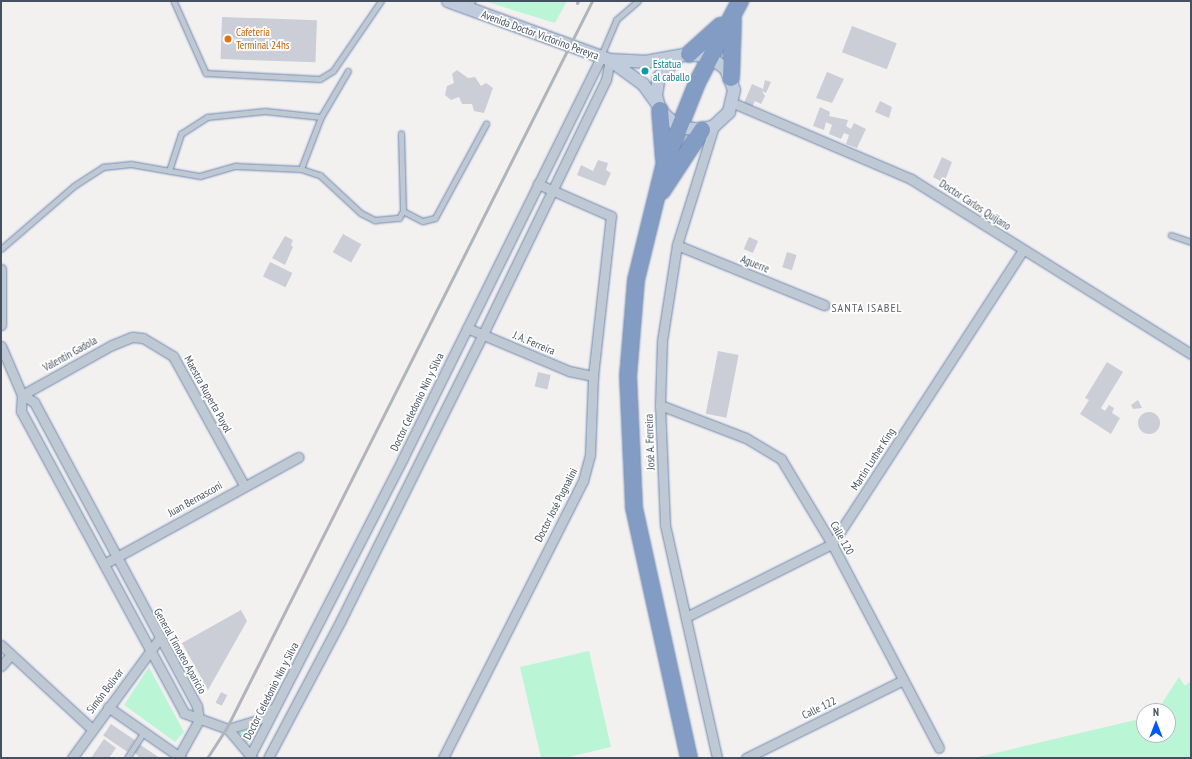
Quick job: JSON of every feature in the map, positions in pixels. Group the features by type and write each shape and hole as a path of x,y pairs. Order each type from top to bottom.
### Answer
{"highway":[{"path":"683,56 710,39 737,6"},
{"path":"689,758 640,545 630,463 628,377 631,326 643,241 664,166 678,128 710,57 737,6"},
{"path":"731,78 737,6"},
{"path":"659,107 664,166"},
{"path":"653,206 708,128"}],"street":[{"name":"Avenida Doctor Victorino Pereyra","path":"448,1 471,5 605,59"},
{"path":"659,107 659,77 683,56"},
{"path":"683,56 710,57 731,78 733,103 708,128 678,128 659,107 642,84 605,59 645,62 683,56"},
{"path":"268,758 341,620 553,191 606,80 605,59"},
{"name":"Doctor Celedonio Nin y Silva","path":"251,757 274,707 326,612 538,184 605,59"},
{"name":"Doctor Carlos Quijano","path":"733,103 911,179 1022,250 1191,354"},
{"name":"José A. Ferreira","path":"708,128 677,245 662,341 660,405 665,525 717,758"},
{"path":"538,184 553,191"},
{"name":"Doctor José Pugnalini","path":"443,758 587,470 593,376 612,216 553,191"},
{"name":"Aguerre","path":"677,245 824,305"},
{"name":"Martin Luther King","path":"832,544 1022,250"},
{"path":"1,270 1,326"},
{"name":"J. A. Ferreira","path":"467,328 569,371 593,376"},
{"name":"Valentín Gadola","path":"22,395 132,337"},
{"name":"Maestra Ruperta Puyol","path":"132,337 143,338 174,356 244,485"},
{"name":"General Timoteo Aparicio","path":"1,346 22,395 21,411 184,713 199,720"},
{"name":"General Timoteo Aparicio","path":"22,395 34,402 159,639 197,706 199,720"},
{"name":"Calle 120","path":"660,405 768,449 781,459 832,544 939,748"},
{"name":"Juan Bernasconi","path":"104,564 244,485 299,457"},
{"path":"403,458 418,465"},
{"path":"686,617 832,544"},
{"path":"326,612 341,620"},
{"name":"Simón Bolivar","path":"72,758 159,639"},
{"path":"1,646 92,729"},
{"path":"1,666 11,655"},
{"name":"Calle 122","path":"746,758 903,680"},
{"path":"108,707 180,757 199,720 228,729 251,757"},
{"path":"228,729 258,720 274,707"}],"lane":[{"path":"174,1 206,73 320,79 333,71 382,1"},
{"path":"605,59 616,20 638,1"},
{"path":"301,169 321,117 348,71"},
{"path":"169,170 181,134 207,117 265,111 321,117"},
{"path":"403,211 423,221 435,218 486,124"},
{"path":"1,249 74,186 103,167 131,164 200,176 236,166 301,169 320,175 360,213 375,220 399,218 403,211 402,134"},
{"path":"1171,235 1191,242"},
{"path":"127,758 144,732"}],"green space":[{"path":"484,1 567,1 555,23"},
{"path":"589,651 611,747 564,758 541,758 520,667"},
{"path":"149,667 184,732 175,742 124,705"},
{"path":"1179,677 1185,686 1191,681 1191,758 974,758 1136,720 1136,743 1176,743 1176,703 1162,703"},
{"path":"256,728 247,744 235,732 250,729"}],"building":[{"path":"222,17 317,20 315,62 221,59"},
{"path":"852,26 897,43 887,69 842,52"},
{"path":"457,70 468,78 475,77 481,86 486,83 493,88 484,113 474,111 472,104 462,104 459,97 451,100 445,95 447,86 454,83 452,74"},
{"path":"827,72 844,79 832,103 816,98"},
{"path":"765,80 771,82 766,93 762,91 765,96 761,104 755,101 752,107 744,103 752,84 763,89"},
{"path":"880,101 892,107 889,118 875,112"},
{"path":"820,107 830,112 829,116 848,120 846,126 851,129 854,123 866,129 857,148 846,144 849,135 844,133 841,139 829,134 832,125 826,122 824,130 813,126"},
{"path":"942,157 952,162 944,183 933,177"},
{"path":"598,160 608,163 606,170 611,173 605,186 577,175 581,165 593,171"},
{"path":"343,234 361,244 351,263 333,252"},
{"path":"285,236 293,240 291,245 293,247 285,265 272,258"},
{"path":"749,237 758,241 753,253 744,249"},
{"path":"787,252 797,255 792,270 782,267"},
{"path":"270,262 292,273 285,287 263,276"},
{"path":"718,351 739,355 726,418 706,414"},
{"path":"1107,362 1123,372 1101,408 1105,411 1109,405 1114,408 1112,413 1120,418 1111,434 1080,414 1089,400 1085,398"},
{"path":"538,372 551,375 547,390 535,387"},
{"path":"1138,400 1142,408 1133,409 1131,405"},
{"path":"1149,412 1157,415 1160,423 1157,431 1149,434 1141,431 1138,423 1141,415"},
{"path":"241,610 247,621 208,690 182,643"},
{"path":"221,692 227,695 222,706 216,703"},
{"path":"111,724 135,740 127,752 103,736"},
{"path":"104,739 116,748 109,758 91,758"},
{"path":"139,744 160,758 139,758 134,751"}],"railway":[{"path":"207,758 226,729 592,1"}],"place":[{"name":"Cafetería Terminal 24hs","path":"228,39"},
{"name":"Estatua al caballo","path":"645,71"}],"district":[{"name":"SANTA ISABEL","path":"867,308"}]}
